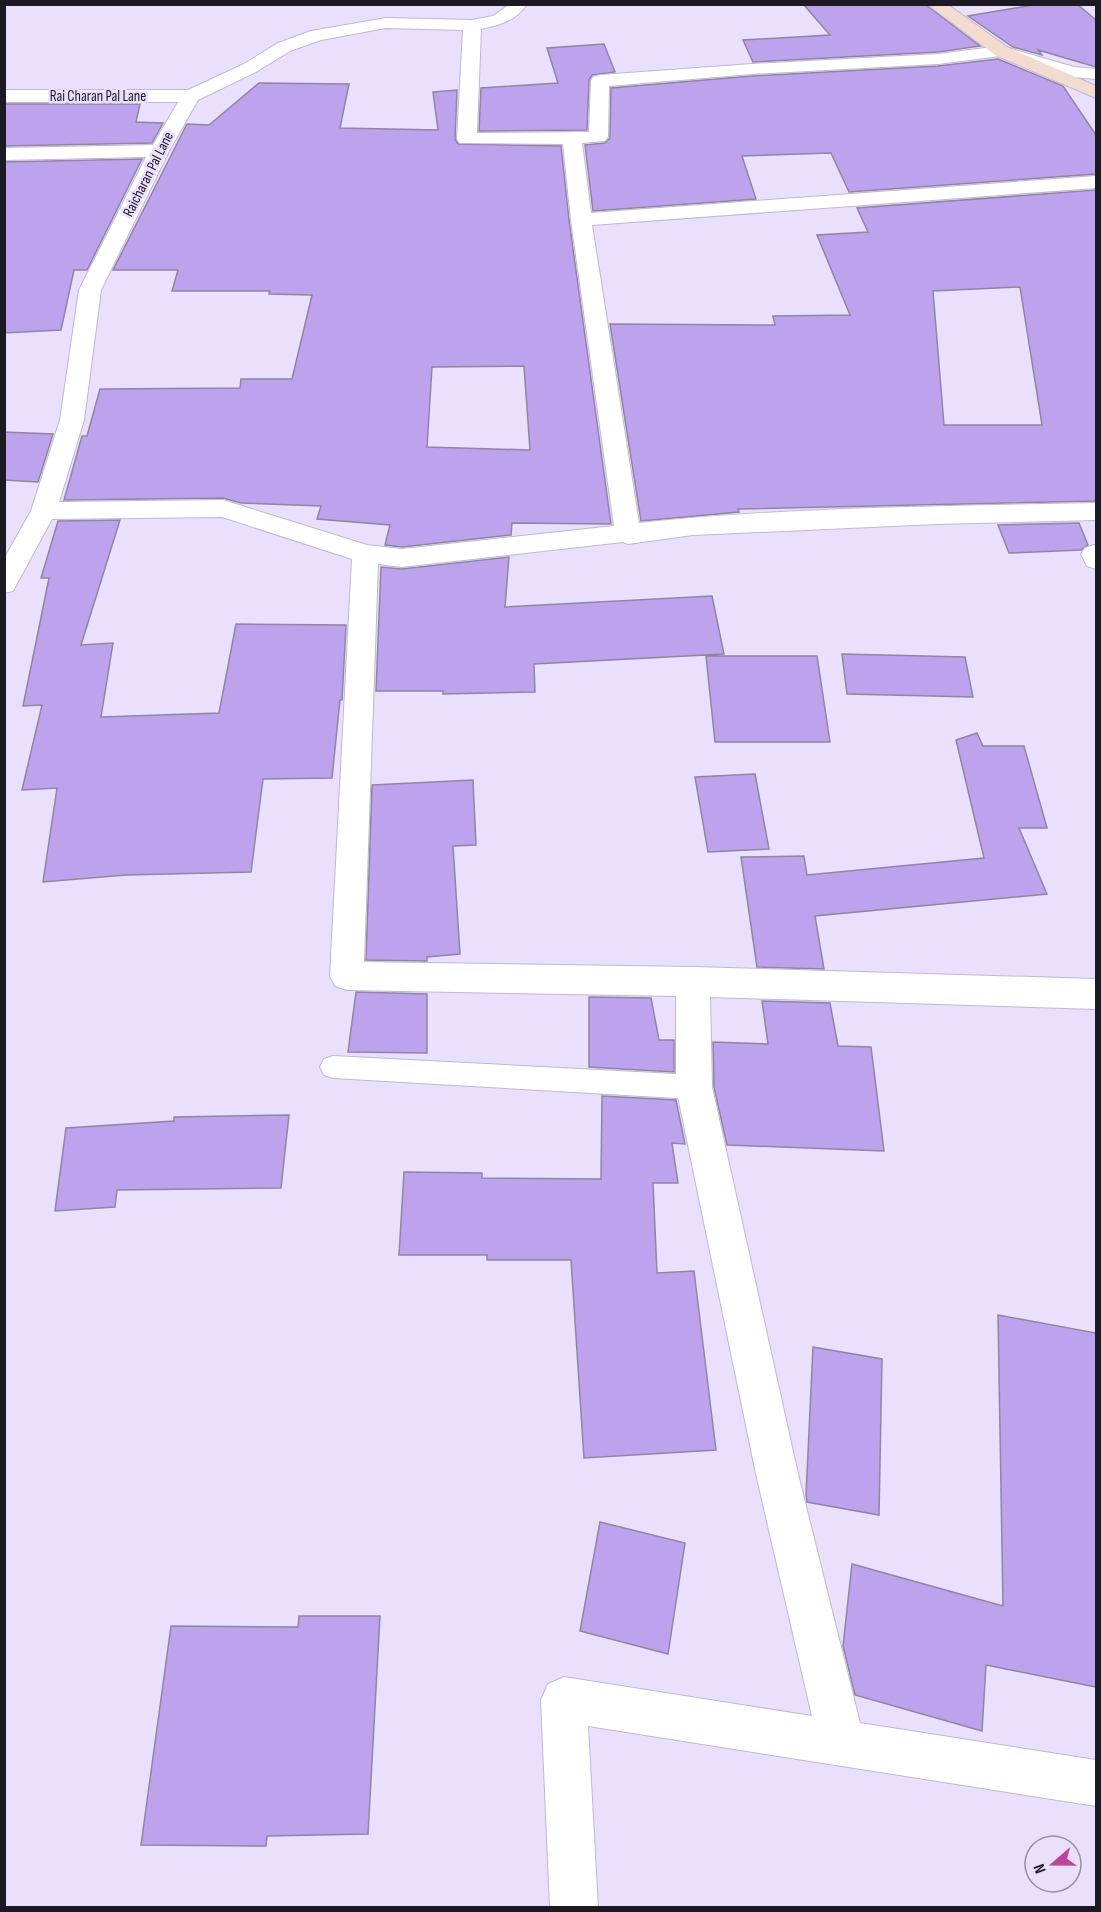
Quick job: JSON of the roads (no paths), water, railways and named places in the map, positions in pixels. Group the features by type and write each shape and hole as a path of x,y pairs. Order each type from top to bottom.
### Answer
{"street":[{"path":"191,96 250,68 284,47 359,21 472,25 498,20 514,11 519,4"},
{"path":"935,4 1001,51 1096,93"},
{"path":"472,25 467,139 598,137 600,81 752,69 938,59 1001,51 1073,72 1096,74"},
{"name":"Rai Charan Pal Lane","path":"4,96 191,96"},
{"name":"Raicharan Pal Lane","path":"4,584 44,511 72,420 90,290 159,151 191,96"},
{"path":"572,138 581,220 628,535"},
{"path":"4,154 159,151"},
{"path":"581,220 1096,182"},
{"path":"44,511 223,508 365,554 402,558 716,525 937,515 1096,512"},
{"path":"365,554 347,976 693,982 1096,994"},
{"path":"693,982 694,1087 777,1474 842,1744"},
{"path":"574,1908 564,1700 1096,1783"}],"lane":[{"path":"333,1067 694,1087"}]}
